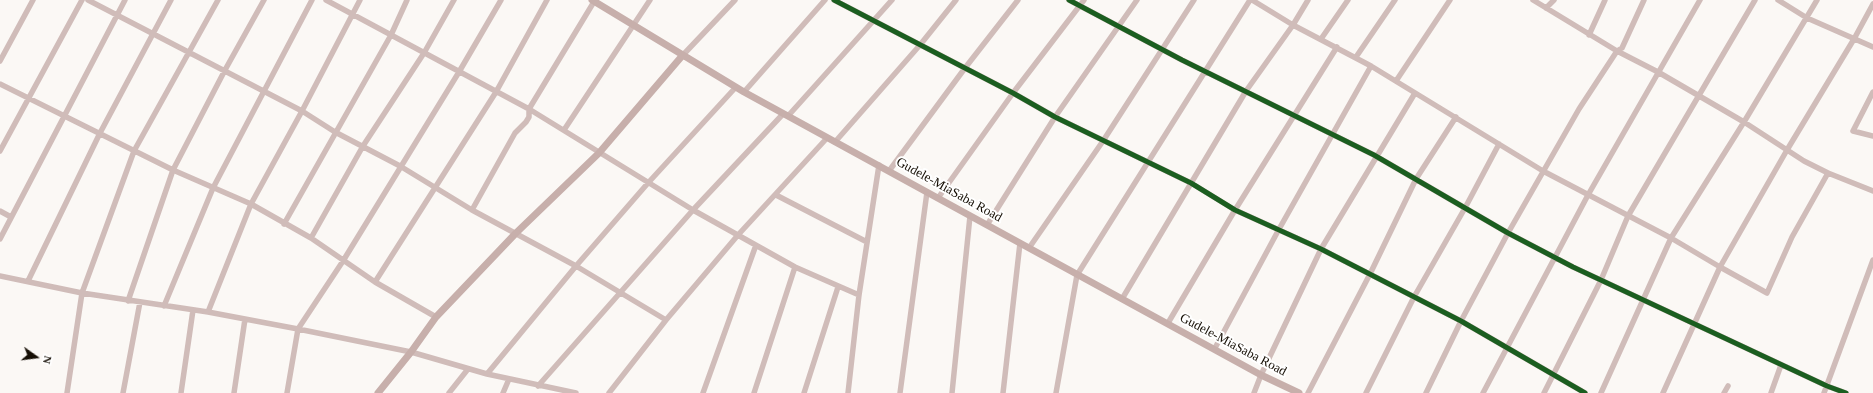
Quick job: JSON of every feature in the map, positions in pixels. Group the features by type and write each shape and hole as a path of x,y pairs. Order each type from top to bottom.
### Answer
{"street":[{"path":"0,61 34,0"},
{"path":"0,151 82,0"},
{"path":"88,0 302,111 335,132 400,166 472,210 576,266 666,320"},
{"path":"0,239 125,0"},
{"path":"28,281 100,133 171,0"},
{"path":"67,393 82,293 134,151 218,0"},
{"path":"128,301 173,170 225,70 264,0"},
{"path":"164,306 213,188 312,0"},
{"path":"326,0 424,54 529,109 693,210 795,268 859,295"},
{"path":"208,312 251,204 360,0"},
{"path":"284,224 390,35 407,0"},
{"path":"311,238 363,146 424,54 454,0"},
{"path":"287,393 298,329 343,261 459,72 501,0"},
{"path":"375,282 434,187 496,92 547,0"},
{"path":"564,130 650,0"},
{"path":"378,393 411,352 436,317 516,233 599,153 682,56 735,0"},
{"path":"744,92 825,0"},
{"path":"834,0 1013,93 1055,117 1191,183 1235,210 1321,250 1462,321 1585,393"},
{"path":"538,386 693,210 786,115 892,0"},
{"path":"835,142 920,45 956,0"},
{"path":"889,171 965,68 1018,0"},
{"path":"1069,0 1204,71 1377,156 1508,234 1601,280 1781,365 1846,393"},
{"path":"938,198 1013,93 1084,0"},
{"path":"987,225 1055,117 1137,0"},
{"path":"1029,248 1103,141 1194,0"},
{"path":"1056,393 1078,274 1150,162 1204,71 1251,0 1293,25 1356,57 1543,171 1671,238 1720,268 1767,293 1792,237 1828,173"},
{"path":"1122,299 1246,91 1293,25 1308,0"},
{"path":"1321,39 1348,0"},
{"path":"1356,57 1395,0"},
{"path":"1396,82 1450,0"},
{"path":"1533,0 1617,52 1658,72 1744,122 1787,150 1828,173 1873,191"},
{"path":"1546,8 1554,0"},
{"path":"1589,35 1606,0"},
{"path":"1426,393 1508,234 1579,109 1617,52 1622,48 1644,0"},
{"path":"1483,393 1556,258 1588,195 1700,0"},
{"path":"1544,393 1601,280 1628,216 1755,0"},
{"path":"1778,0 1807,18 1854,40 1873,47"},
{"path":"1601,393 1671,238 1744,122 1817,0"},
{"path":"472,210 515,133 529,117 529,109 594,1"},
{"name":"Gudele-MiaSaba Road","path":"594,1 682,56 744,92 1261,375 1299,393"},
{"path":"1663,393 1720,268 1787,150 1854,40 1873,4"},
{"path":"1168,323 1235,210 1337,47"},
{"path":"1214,348 1371,66"},
{"path":"0,84 173,170 251,204 311,238 375,282 436,317"},
{"path":"487,374 576,266 648,183 736,87"},
{"path":"1873,92 1853,131 1873,136"},
{"path":"1254,393 1261,375 1321,250 1415,93"},
{"path":"1308,393 1370,274 1416,179 1456,118"},
{"path":"609,393 666,320 738,235 827,138"},
{"path":"1366,393 1414,297 1465,208 1499,144"},
{"path":"848,393 859,295 879,165"},
{"path":"900,393 927,192"},
{"path":"776,195 867,242"},
{"path":"0,211 11,217"},
{"path":"952,393 970,216"},
{"path":"1003,393 1020,243"},
{"path":"703,393 756,245"},
{"path":"1824,393 1872,263"},
{"path":"754,393 795,268"},
{"path":"0,276 128,301 245,318 411,352 468,369 555,391 576,393"},
{"path":"804,393 838,287"},
{"path":"123,393 140,302"},
{"path":"181,393 193,310"},
{"path":"234,393 245,318"},
{"path":"1771,393 1781,365"},
{"path":"449,393 468,369"},
{"path":"503,393 509,379"},
{"path":"1724,393 1728,386"}],"cycle path":[{"path":"834,0 1013,93 1055,117 1191,183 1235,210 1321,249 1461,321 1585,393"},
{"path":"1069,0 1182,60 1374,155 1508,233 1573,267 1827,386 1846,393"}]}
